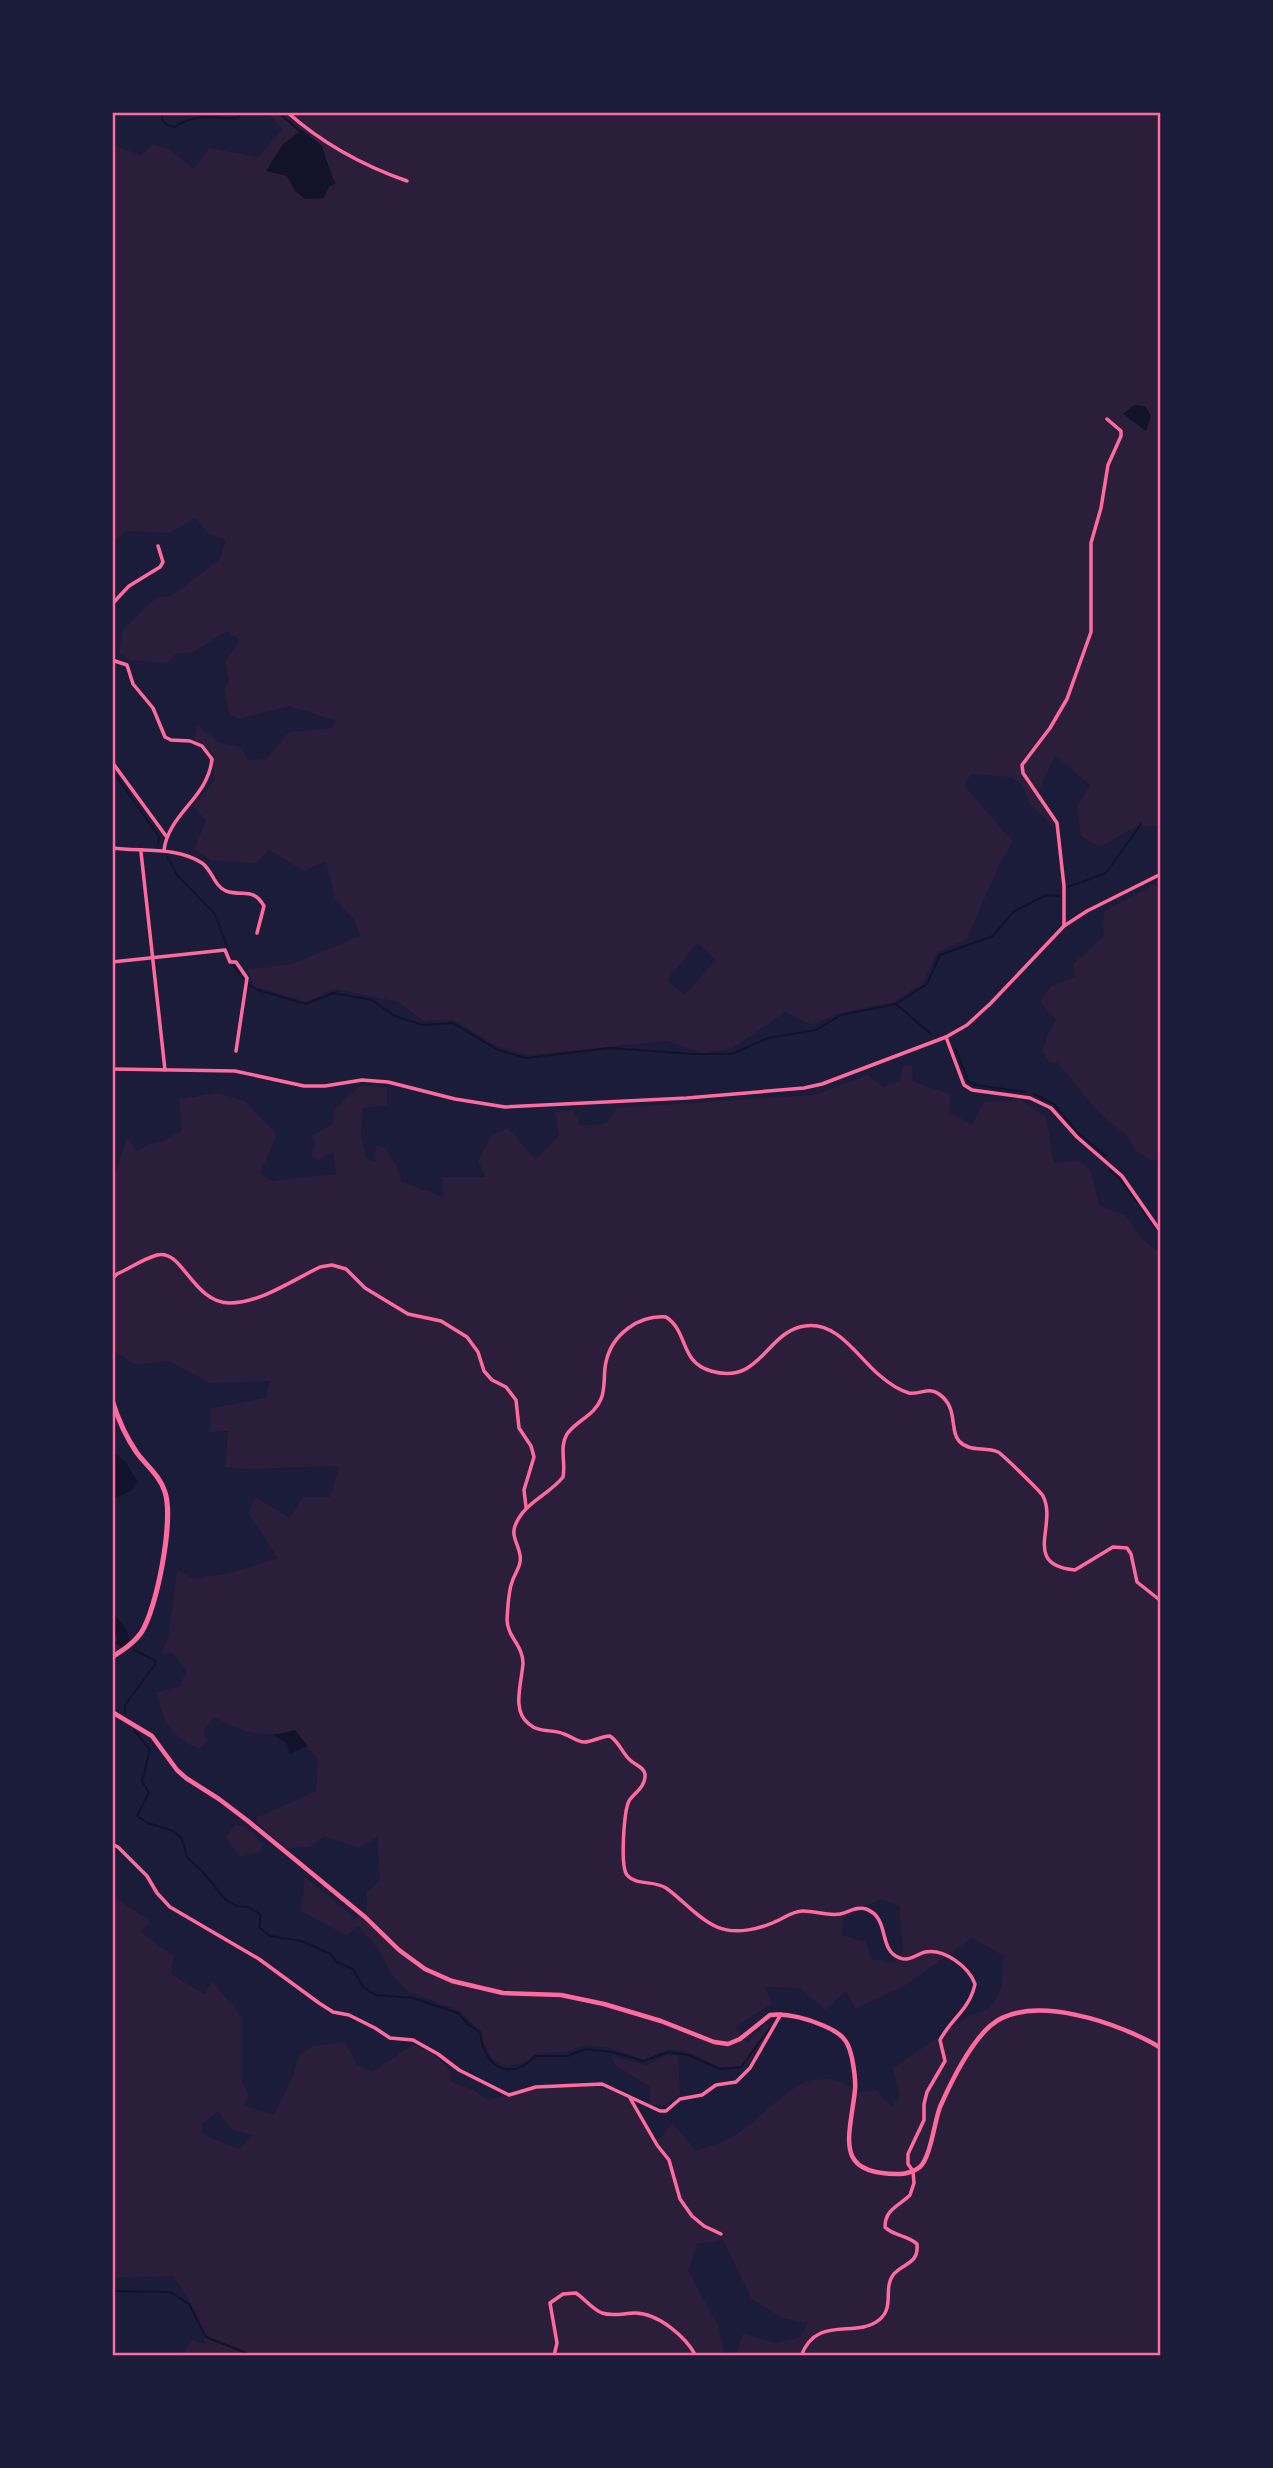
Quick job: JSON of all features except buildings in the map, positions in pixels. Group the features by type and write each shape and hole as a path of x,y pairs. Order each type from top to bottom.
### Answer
{"main road":[{"path":"112,1400 118,1421 128,1439 155,1472 164,1489 168,1505 168,1527 154,1605 148,1621 129,1647 112,1657"}],"street":[{"path":"287,112 312,134 370,168 407,181"},
{"path":"1064,926 1064,886 1057,823 1023,773 1022,765 1050,728 1067,699 1091,632 1091,543 1101,508 1108,465 1121,436 1121,431 1107,419"},
{"path":"112,604 128,586 160,567 163,562 158,546"},
{"path":"112,660 127,665 134,684 153,708 165,737 190,741 202,747 212,759 206,783 195,794 166,836 164,850"},
{"path":"112,762 166,836"},
{"path":"112,848 141,852 164,850 198,860 209,868 218,885 226,891 259,897 264,906 257,933"},
{"path":"141,852 164,1070"},
{"path":"112,1069 234,1071 304,1086 362,1080 388,1082 456,1099 505,1107 687,1098 804,1088 822,1084 946,1037 967,1025 1064,926 1087,911 1161,874"},
{"path":"112,962 225,950 230,962 236,962 247,978 236,1051"},
{"path":"946,1037 964,1085 972,1090 1030,1098 1051,1108 1077,1137 1122,1176 1161,1232"},
{"path":"112,1279 159,1254 169,1256 182,1266 193,1285 207,1297 226,1303 245,1302 320,1267 332,1265 346,1269 365,1288 408,1314 441,1321 467,1337 478,1352 484,1371 492,1380 506,1387 516,1400 519,1428 531,1446 534,1457 524,1490 526,1507"},
{"path":"801,2356 804,2346 820,2333 837,2328 867,2327 880,2319 887,2311 890,2300 888,2284 895,2272 912,2263 918,2249 917,2244 911,2238 889,2231 885,2227 885,2219 889,2210 910,2195 914,2183 908,2154 924,2120 924,2104 928,2092 945,2061 940,2040 973,1996 975,1984 966,1969 942,1953 923,1952 902,1959 891,1953 887,1947 883,1925 878,1917 867,1909 858,1908 828,1915 804,1911 791,1913 760,1927 729,1930 712,1925 659,1883 636,1881 629,1877 623,1864 626,1809 644,1780 645,1773 642,1768 631,1760 610,1736 580,1741 562,1733 538,1730 520,1715 523,1661 520,1648 508,1631 507,1619 511,1585 520,1563 513,1533 515,1525 526,1507 540,1499 563,1477 563,1444 567,1434 595,1410 604,1387 606,1358 612,1346 635,1322 645,1318 666,1317 680,1329 684,1347 692,1360 712,1372 737,1374 757,1362 784,1335 797,1327 808,1325 841,1337 878,1373 902,1390 912,1394 932,1390 939,1393 951,1409 955,1421 954,1433 958,1440 975,1450 990,1449 1008,1458 1024,1478 1036,1486 1047,1506 1049,1518 1043,1543 1049,1560 1056,1565 1075,1570 1113,1547 1126,1548 1131,1553 1137,1582 1161,1601"},
{"path":"112,1712 152,1736 186,1778 248,1821 365,1917 399,1950 425,1969 452,1981 503,1993 561,1995 604,2004 661,2021 714,2042 728,2043 740,2039 770,2015 781,2014 818,2023 835,2031 845,2039 849,2047 855,2074 847,2137 848,2150 860,2167 872,2171 902,2174 920,2167 926,2157 948,2088 979,2038 991,2025 1011,2014 1048,2010 1086,2018 1149,2040 1161,2048"},
{"path":"112,1844 146,1875 156,1894 170,1907 259,1959 333,2012 349,2015 390,2038 413,2040 459,2070 509,2095 536,2087 602,2084 660,2111 666,2111 680,2099 702,2095 716,2085 736,2081 750,2068 781,2014"},
{"path":"631,2098 657,2145 669,2160 680,2199 692,2216 704,2226 721,2234"},
{"path":"554,2356 557,2343 550,2303 563,2294 576,2293 601,2312 612,2315 636,2313 654,2318 689,2343 696,2356"}],"shaded area":[{"path":"267,112 1161,112 1161,826 1137,826 1100,847 1081,836 1077,806 1090,785 1055,755 1038,793 1055,814 1052,825 1030,805 1022,785 1011,777 971,774 964,785 1013,842 999,865 967,939 938,952 923,983 894,1002 839,1013 811,1025 785,1012 733,1048 703,1053 667,1041 529,1055 496,1046 454,1020 424,1021 398,1002 335,989 306,1002 254,986 247,969 291,964 360,936 354,919 336,902 326,861 304,871 269,850 256,863 211,860 194,849 206,821 193,806 214,781 213,754 194,739 198,725 218,742 241,747 248,760 266,759 289,732 331,728 337,721 290,706 239,719 229,713 224,690 229,679 225,661 240,640 227,631 193,652 176,654 167,663 130,660 119,653 123,629 158,596 170,597 220,559 226,540 209,534 195,518 170,533 126,531 112,543 112,145 141,155 152,145 169,149 194,169 209,148 258,157 282,129","holes":["267,170 331,170 332,177 295,191 287,176","697,943 716,960 684,995 667,980"]},
{"path":"302,130 322,146 336,183 329,187 324,198 305,199 295,191 287,176 266,171 283,144"},
{"path":"1134,405 1145,406 1151,416 1146,431 1123,414"},
{"path":"1154,884 1161,891 1161,1158 1152,1161 1136,1151 1127,1136 1098,1112 1058,1063 1049,1062 1042,1052 1056,1020 1040,1002 1051,986 1075,977 1073,964 1103,937 1104,912"},
{"path":"903,1066 912,1066 913,1082 951,1094 949,1112 972,1125 984,1102 1020,1100 1046,1117 1054,1163 1079,1161 1091,1171 1099,1205 1126,1216 1141,1238 1161,1253 1161,2356 735,2356 743,2334 776,2343 800,2337 808,2323 782,2318 751,2298 723,2240 697,2244 688,2271 719,2327 724,2353 730,2356 182,2356 192,2340 205,2344 199,2318 174,2276 112,2278 112,1895 151,1922 140,1931 174,1957 171,1974 204,1994 212,1981 242,2017 242,2081 249,2096 243,2105 274,2115 294,2074 298,2057 313,2046 345,2042 357,2065 373,2072 413,2044 436,2056 450,2070 451,2082 474,2090 487,2100 560,2086 598,2087 616,2093 634,2105 654,2146 673,2123 696,2151 732,2137 791,2090 806,2082 822,2079 838,2081 857,2092 876,2090 891,2106 900,2098 893,2068 995,2001 1001,1986 1004,1956 972,1938 904,1986 855,2009 846,1991 825,2010 800,1988 765,1987 773,2003 735,2027 747,2042 766,2024 774,2026 745,2068 720,2067 688,2052 669,2049 643,2060 611,2048 586,2045 565,2052 535,2054 524,2063 507,2066 492,2059 474,2025 460,2011 407,1991 391,1974 379,1950 358,1926 346,1935 301,1911 305,1877 355,1918 366,1911 367,1893 380,1879 377,1837 358,1848 324,1836 310,1847 286,1848 257,1823 256,1818 316,1791 318,1760 295,1731 253,1733 214,1717 204,1731 208,1741 199,1749 180,1738 169,1727 156,1692 180,1686 186,1671 173,1653 161,1654 168,1638 177,1570 194,1579 230,1573 278,1558 248,1513 255,1497 290,1518 303,1497 330,1497 339,1466 244,1469 225,1467 228,1431 209,1432 212,1408 266,1398 270,1381 210,1383 169,1361 136,1365 112,1349 112,1179 127,1137 137,1151 149,1144 162,1142 182,1130 179,1099 218,1093 245,1101 277,1134 260,1174 271,1181 336,1174 333,1152 318,1160 311,1156 315,1145 312,1136 333,1124 334,1110 360,1086 387,1088 387,1105 363,1108 361,1134 366,1158 375,1162 376,1146 385,1148 396,1165 402,1182 444,1197 442,1177 485,1177 478,1161 492,1135 508,1128 535,1159 559,1136 555,1112 574,1110 580,1126 607,1123 617,1108 814,1095 868,1075 883,1087 900,1080","holes":["880,1899 899,1906 903,1950 894,1963 871,1959 866,1942 842,1935 844,1918","218,2112 232,2130 254,2135 239,2149 202,2134 202,2123"]},
{"path":"112,1451 125,1461 137,1481 132,1490 112,1500"},
{"path":"295,1730 307,1746 290,1754 285,1742 273,1735"},
{"path":"235,1825 246,1827 263,1844 260,1852 240,1857 225,1837"},
{"path":"667,2055 678,2056 680,2094 664,2106 650,2104 650,2087 615,2065 612,2056 646,2065"}],"waterway":[{"path":"162,112 162,119 167,125 174,127 191,119 238,118 242,112"},
{"path":"278,112 301,132"},
{"path":"112,770 159,837 158,844"},
{"path":"1068,887 1106,873 1141,824"},
{"path":"168,857 177,875 215,914 231,958"},
{"path":"249,985 306,1004 333,993 372,1000 395,1016 423,1025 453,1023 498,1050 527,1058 610,1048 732,1054 768,1038 816,1030 841,1015 896,1004 927,984 940,955 993,936 1013,912 1046,895 1059,896"},
{"path":"234,966 243,978"},
{"path":"896,1004 932,1035"},
{"path":"956,1049 968,1081 975,1085 1026,1092"},
{"path":"1034,1094 1054,1104 1078,1133 1106,1156"},
{"path":"1109,1170 1120,1179 1161,1236"},
{"path":"112,1621 122,1633 124,1642"},
{"path":"112,1647 122,1638"},
{"path":"125,1713 125,1705 156,1663 134,1650"},
{"path":"134,1730 150,1750 142,1781 149,1793 137,1816 148,1823 173,1831 182,1839 187,1857 225,1899 261,1915 259,1927 270,1936 301,1941 331,1954 336,1962 353,1969 363,1987 376,1995 413,1998 458,2013 480,2032 486,2054 499,2067 516,2068 536,2056 567,2056 586,2049 612,2052 644,2061 668,2052 689,2055 719,2069 741,2067 770,2028"},
{"path":"112,2291 170,2292 189,2304 206,2337 254,2356"}]}
